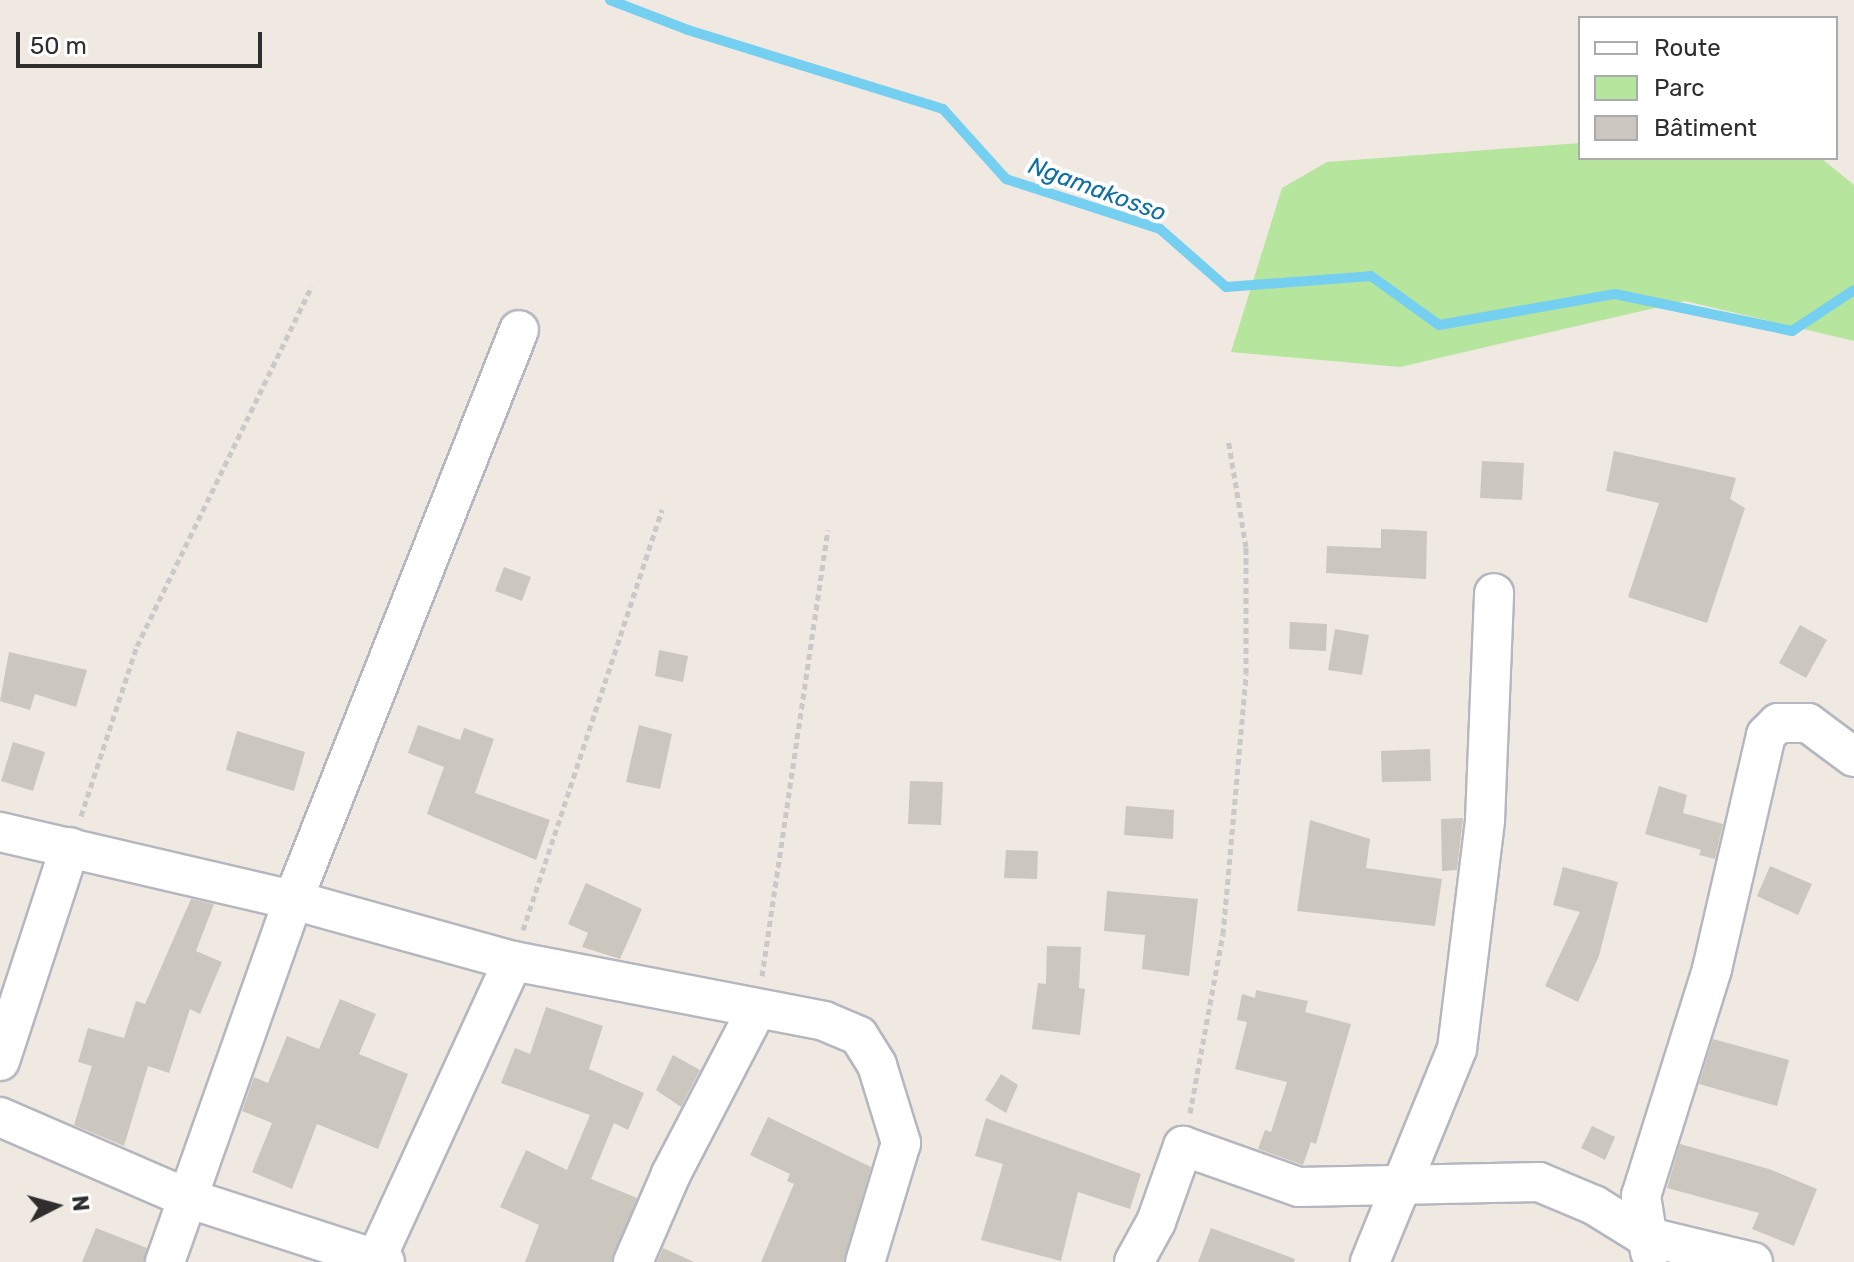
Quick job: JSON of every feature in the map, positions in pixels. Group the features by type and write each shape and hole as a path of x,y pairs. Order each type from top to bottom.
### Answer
{"street":[{"path":"165,1262 293,900 519,330"},
{"path":"1370,1262 1404,1189 1457,1049 1485,820 1494,593"},
{"path":"1649,1249 1641,1196 1712,969 1766,735 1778,723 1808,723 1854,757"},
{"path":"0,832 293,900 513,961 836,1026 859,1036 877,1065 901,1143 865,1262"},
{"path":"0,1061 70,847"},
{"path":"0,1117 187,1198 330,1253 381,1260 513,961"},
{"path":"633,1262 671,1174 756,1011"},
{"path":"1134,1262 1156,1222 1183,1146 1299,1187 1404,1189 1471,1180 1539,1182 1594,1205 1649,1249 1753,1262"}],"path":[{"path":"70,847 137,646 312,286"},
{"path":"1183,1146 1223,934 1246,674 1246,547 1228,438"},
{"path":"513,961 662,509"},
{"path":"756,1011 828,530"}],"green space":[{"path":"1578,143 1578,160 1823,160 1854,185 1854,341 1685,301 1400,367 1231,352 1282,188 1327,162"}],"building":[{"path":"1614,451 1736,478 1730,499 1745,508 1707,623 1628,597 1659,503 1606,491"},
{"path":"1482,461 1524,463 1522,500 1480,498"},
{"path":"1381,529 1427,531 1426,579 1326,573 1327,546 1381,548"},
{"path":"504,567 531,577 522,601 495,591"},
{"path":"1290,622 1327,624 1326,651 1289,649"},
{"path":"1800,625 1827,640 1806,678 1779,663"},
{"path":"1335,629 1369,635 1362,675 1328,670"},
{"path":"659,650 688,656 683,682 655,676"},
{"path":"9,652 87,670 76,707 35,694 30,710 0,701"},
{"path":"418,725 460,740 464,728 494,739 475,793 550,820 536,860 427,814 444,767 408,753"},
{"path":"639,725 672,734 660,789 626,782"},
{"path":"237,731 305,752 294,791 226,770"},
{"path":"13,742 45,752 33,791 1,781"},
{"path":"1430,749 1431,781 1382,782 1381,751"},
{"path":"910,781 943,782 941,825 908,824"},
{"path":"1659,786 1687,795 1683,813 1723,824 1715,859 1699,855 1701,850 1645,834"},
{"path":"1126,806 1174,810 1173,839 1124,835"},
{"path":"1463,818 1457,870 1442,871 1441,819"},
{"path":"1310,820 1370,839 1366,868 1442,879 1435,926 1297,911"},
{"path":"1006,850 1038,851 1037,879 1004,878"},
{"path":"1770,866 1812,884 1798,915 1757,896"},
{"path":"1563,867 1618,882 1599,956 1578,1002 1545,986 1580,912 1553,905"},
{"path":"586,883 642,909 620,959 582,947 588,933 568,924"},
{"path":"1107,891 1198,899 1189,976 1142,969 1145,935 1104,931"},
{"path":"191,899 214,904 196,951 222,962 200,1014 190,1009 169,1073 148,1066 124,1146 74,1125 92,1066 78,1062 88,1028 124,1038 136,1001 145,1004"},
{"path":"1047,946 1081,947 1079,988 1085,989 1080,1035 1032,1029 1038,983 1046,984"},
{"path":"1256,990 1308,1001 1305,1012 1351,1024 1316,1144 1311,1142 1303,1165 1258,1149 1265,1130 1271,1132 1287,1082 1235,1069 1247,1022 1237,1020 1242,994 1255,998"},
{"path":"340,999 376,1014 359,1054 408,1074 378,1149 317,1124 292,1189 252,1172 272,1123 242,1111 254,1077 268,1083 287,1036 319,1049"},
{"path":"546,1007 603,1026 589,1069 644,1093 628,1130 614,1123 591,1179 637,1198 611,1262 525,1262 539,1225 500,1207 526,1150 567,1170 590,1115 501,1083 515,1048 530,1054"},
{"path":"1713,1039 1789,1060 1777,1106 1699,1084"},
{"path":"673,1055 700,1070 681,1107 656,1090"},
{"path":"1001,1074 1018,1085 1006,1113 985,1100"},
{"path":"768,1117 871,1167 844,1262 761,1262 794,1184 787,1181 790,1174 750,1155"},
{"path":"986,1118 1141,1174 1130,1209 1078,1192 1061,1261 981,1240 1003,1164 975,1156"},
{"path":"1592,1126 1615,1137 1605,1160 1581,1148"},
{"path":"1680,1144 1769,1169 1817,1189 1794,1246 1752,1229 1759,1213 1667,1188"},
{"path":"96,1228 147,1248 144,1262 82,1262"},
{"path":"1211,1228 1295,1259 1294,1262 1198,1262"},
{"path":"663,1248 694,1262 657,1262"}],"waterway":[{"name":"Ngamakosso","path":"610,0 688,30 943,109 1006,179 1160,229 1226,287 1371,276 1439,325 1615,294 1792,331 1854,290"}]}
